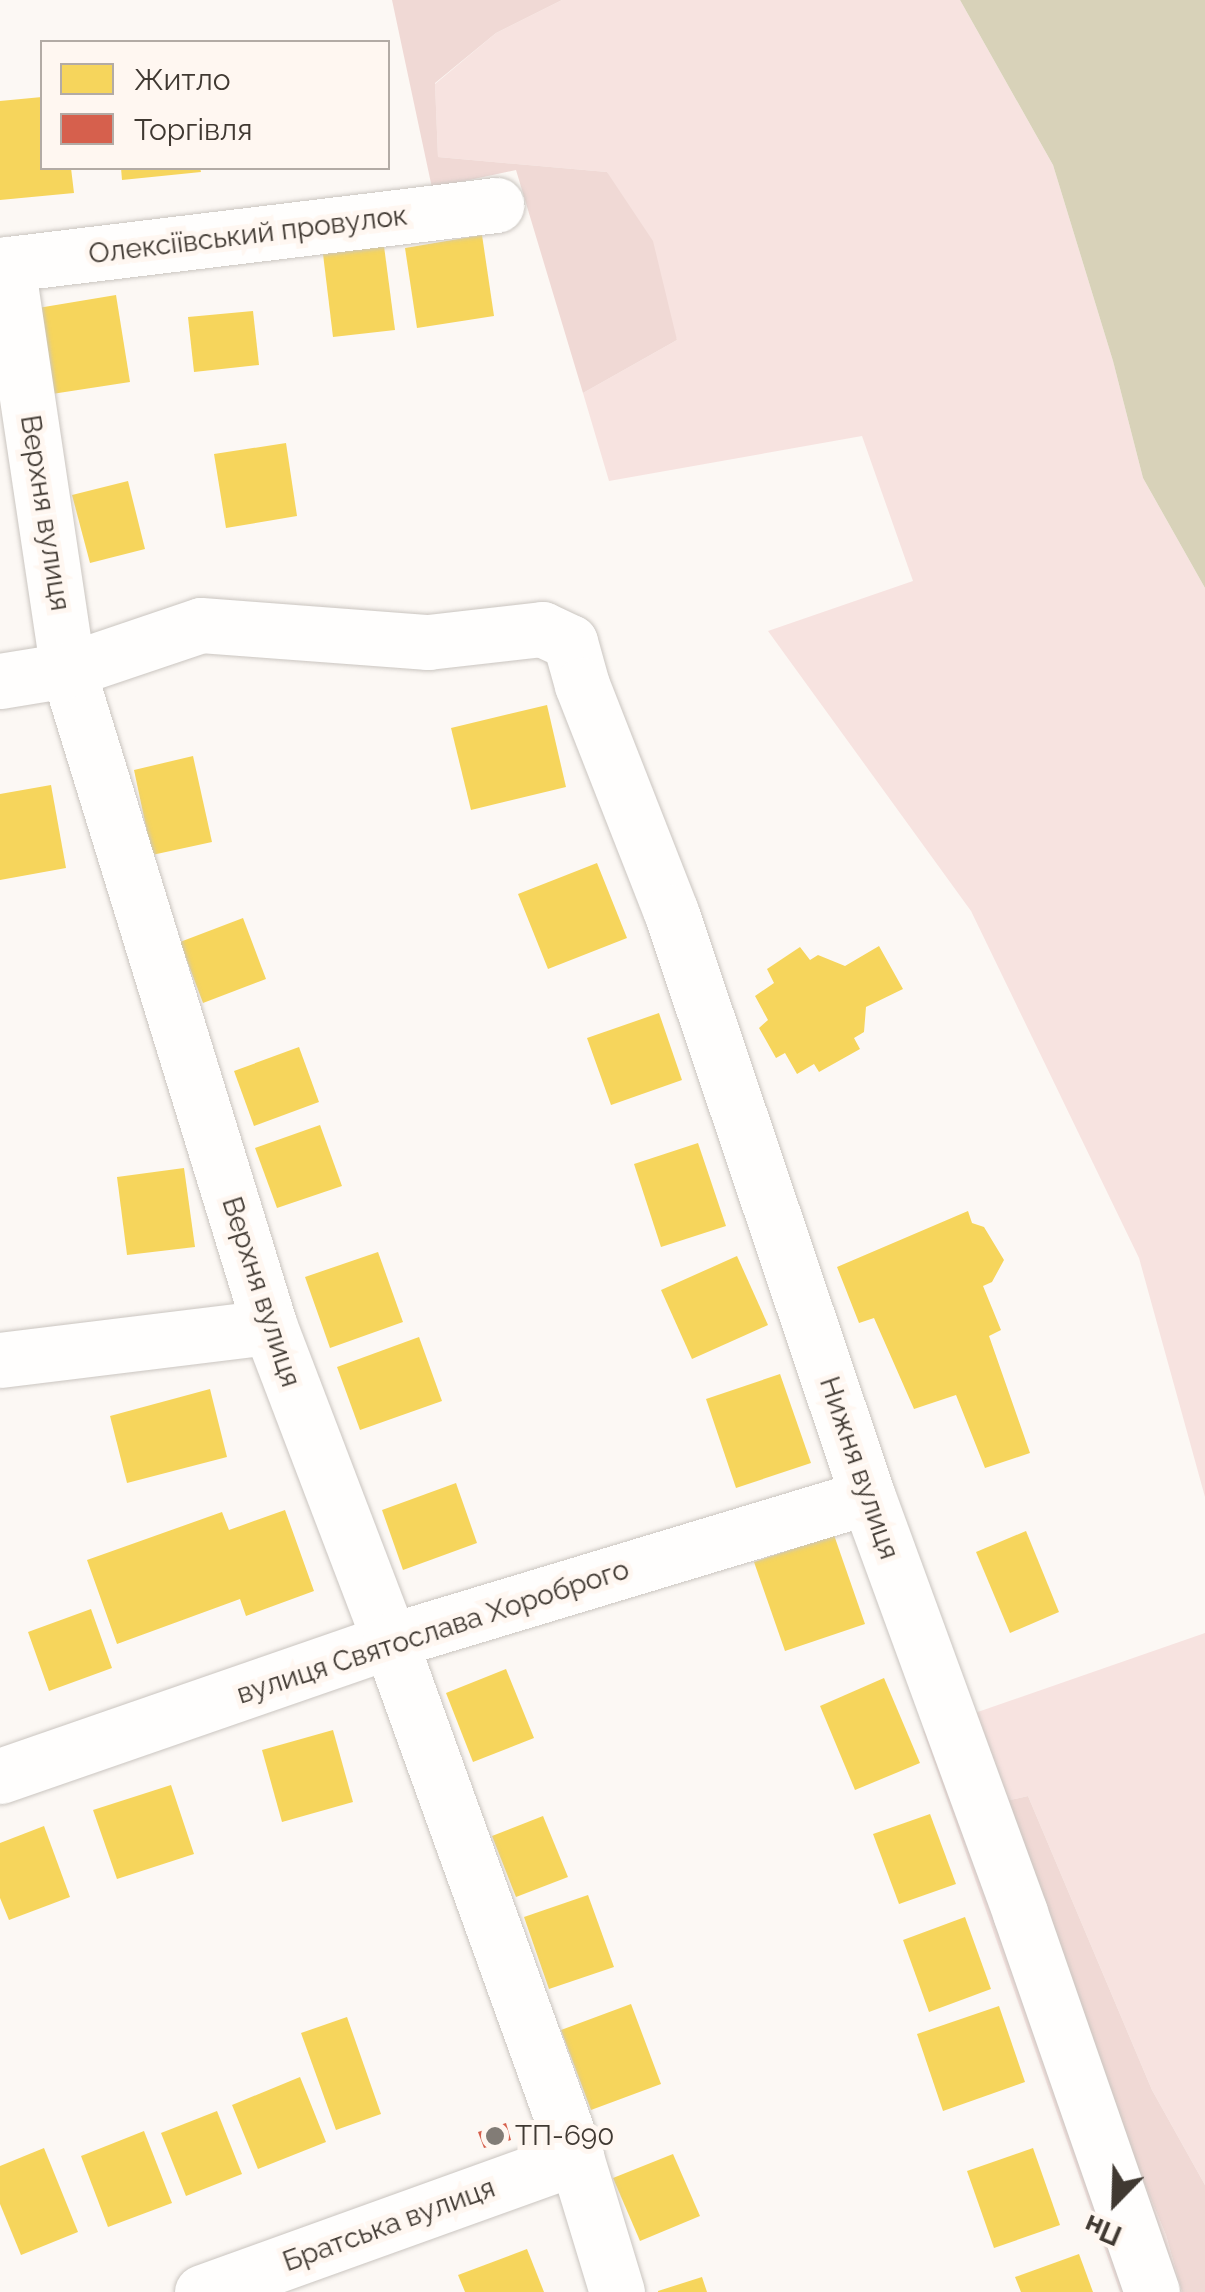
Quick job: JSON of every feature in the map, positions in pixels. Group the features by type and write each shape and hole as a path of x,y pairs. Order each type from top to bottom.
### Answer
{"street":[{"name":"Олексіївський провулок","path":"4,265 496,205"},
{"name":"Верхня вулиця","path":"4,265 68,670 270,1328 390,1641 576,2157 617,2292"},
{"name":"Нижня вулиця","path":"68,670 201,625 428,642 542,629 570,642 582,685 671,912 868,1498 1020,1913 1152,2292"},
{"path":"0,681 68,670"},
{"path":"0,1360 270,1328"},
{"name":"вулиця Святослава Хороброго","path":"0,1776 390,1641 868,1498"},
{"name":"Братська вулиця","path":"202,2292 576,2157"}],"shaded area":[{"path":"392,0 562,0 496,33 435,83 438,157 607,172 653,241 677,340 583,393 516,170 432,188"},
{"path":"562,0 960,0 1053,165 1113,361 1143,478 1205,588 1205,1497 1139,1258 971,911 768,631 913,581 862,436 609,481 583,393 677,340 607,172 438,157 435,84 496,33"},
{"path":"960,0 1205,0 1205,588 1143,478 1113,361 1053,165"},
{"path":"1205,1633 1205,2185 1152,2090 1028,1796 988,1805 1166,2235 1182,2292 1120,2292 923,1731"},
{"path":"1028,1796 1152,2090 1205,2185 1205,2292 1182,2292 1166,2235 987,1805"}],"building: Житло":[{"path":"40,97 40,170 71,170 74,193 0,200 0,101"},
{"path":"121,170 201,172 122,180"},
{"path":"482,235 494,316 417,328 405,248"},
{"path":"384,246 395,330 333,337 323,254"},
{"path":"116,295 130,382 52,394 38,308"},
{"path":"253,311 259,365 194,372 188,317"},
{"path":"286,443 297,516 226,528 214,454"},
{"path":"128,481 145,549 90,563 72,495"},
{"path":"547,705 566,787 471,810 451,728"},
{"path":"193,756 212,842 152,855 134,770"},
{"path":"51,785 66,868 0,880 0,794"},
{"path":"597,863 627,938 548,969 518,894"},
{"path":"243,918 266,979 203,1003 180,942"},
{"path":"879,946 903,989 866,1007 864,1032 854,1038 860,1049 819,1072 814,1064 797,1074 785,1053 776,1058 759,1028 768,1020 755,996 774,983 767,969 800,947 810,960 818,955 845,966"},
{"path":"659,1013 682,1080 611,1105 587,1038"},
{"path":"299,1047 319,1102 254,1126 234,1071"},
{"path":"320,1125 342,1186 277,1208 255,1148"},
{"path":"698,1143 726,1226 661,1247 634,1164"},
{"path":"184,1168 195,1247 127,1255 117,1177"},
{"path":"968,1211 972,1223 984,1227 1004,1260 992,1282 983,1286 1001,1330 989,1336 1030,1453 985,1468 956,1395 914,1409 874,1318 859,1323 837,1267"},
{"path":"378,1252 403,1322 330,1348 305,1277"},
{"path":"737,1256 768,1325 692,1359 661,1290"},
{"path":"419,1337 442,1401 360,1430 337,1367"},
{"path":"780,1374 811,1463 736,1488 706,1399"},
{"path":"210,1389 227,1457 127,1483 110,1416"},
{"path":"456,1483 477,1543 403,1570 382,1510"},
{"path":"285,1510 314,1591 246,1616 240,1599 117,1644 87,1560 222,1512 229,1530"},
{"path":"1026,1531 1059,1612 1010,1633 976,1552"},
{"path":"834,1535 865,1624 785,1651 754,1562"},
{"path":"91,1609 112,1668 49,1691 28,1632"},
{"path":"506,1669 534,1738 473,1762 446,1693"},
{"path":"884,1678 920,1763 855,1790 820,1706"},
{"path":"333,1730 353,1802 282,1822 262,1750"},
{"path":"171,1785 194,1854 117,1879 93,1810"},
{"path":"930,1814 956,1884 899,1904 873,1834"},
{"path":"543,1816 568,1877 516,1897 492,1836"},
{"path":"44,1826 70,1897 9,1920 0,1898 0,1843"},
{"path":"588,1895 614,1967 549,1989 524,1917"},
{"path":"965,1917 991,1989 929,2012 903,1940"},
{"path":"631,2004 661,2084 591,2110 561,2030"},
{"path":"999,2006 1025,2082 943,2111 917,2034"},
{"path":"347,2017 381,2114 336,2130 301,2033"},
{"path":"300,2077 326,2142 258,2169 232,2105"},
{"path":"217,2111 242,2174 186,2196 161,2133"},
{"path":"144,2131 172,2203 108,2227 81,2156"},
{"path":"44,2148 78,2232 21,2255 0,2204 0,2166"},
{"path":"1033,2148 1060,2225 994,2248 967,2171"},
{"path":"673,2154 700,2216 640,2241 613,2178"},
{"path":"527,2249 544,2292 465,2292 458,2275"},
{"path":"1079,2254 1093,2292 1021,2292 1015,2277"},
{"path":"702,2277 707,2292 658,2292 658,2291"}],"building: Торгівля":[{"name":"ТП-690","path":"506,2123 511,2140 484,2148 478,2132"}],"place":[{"name":"ТП-690","path":"495,2136"}]}
